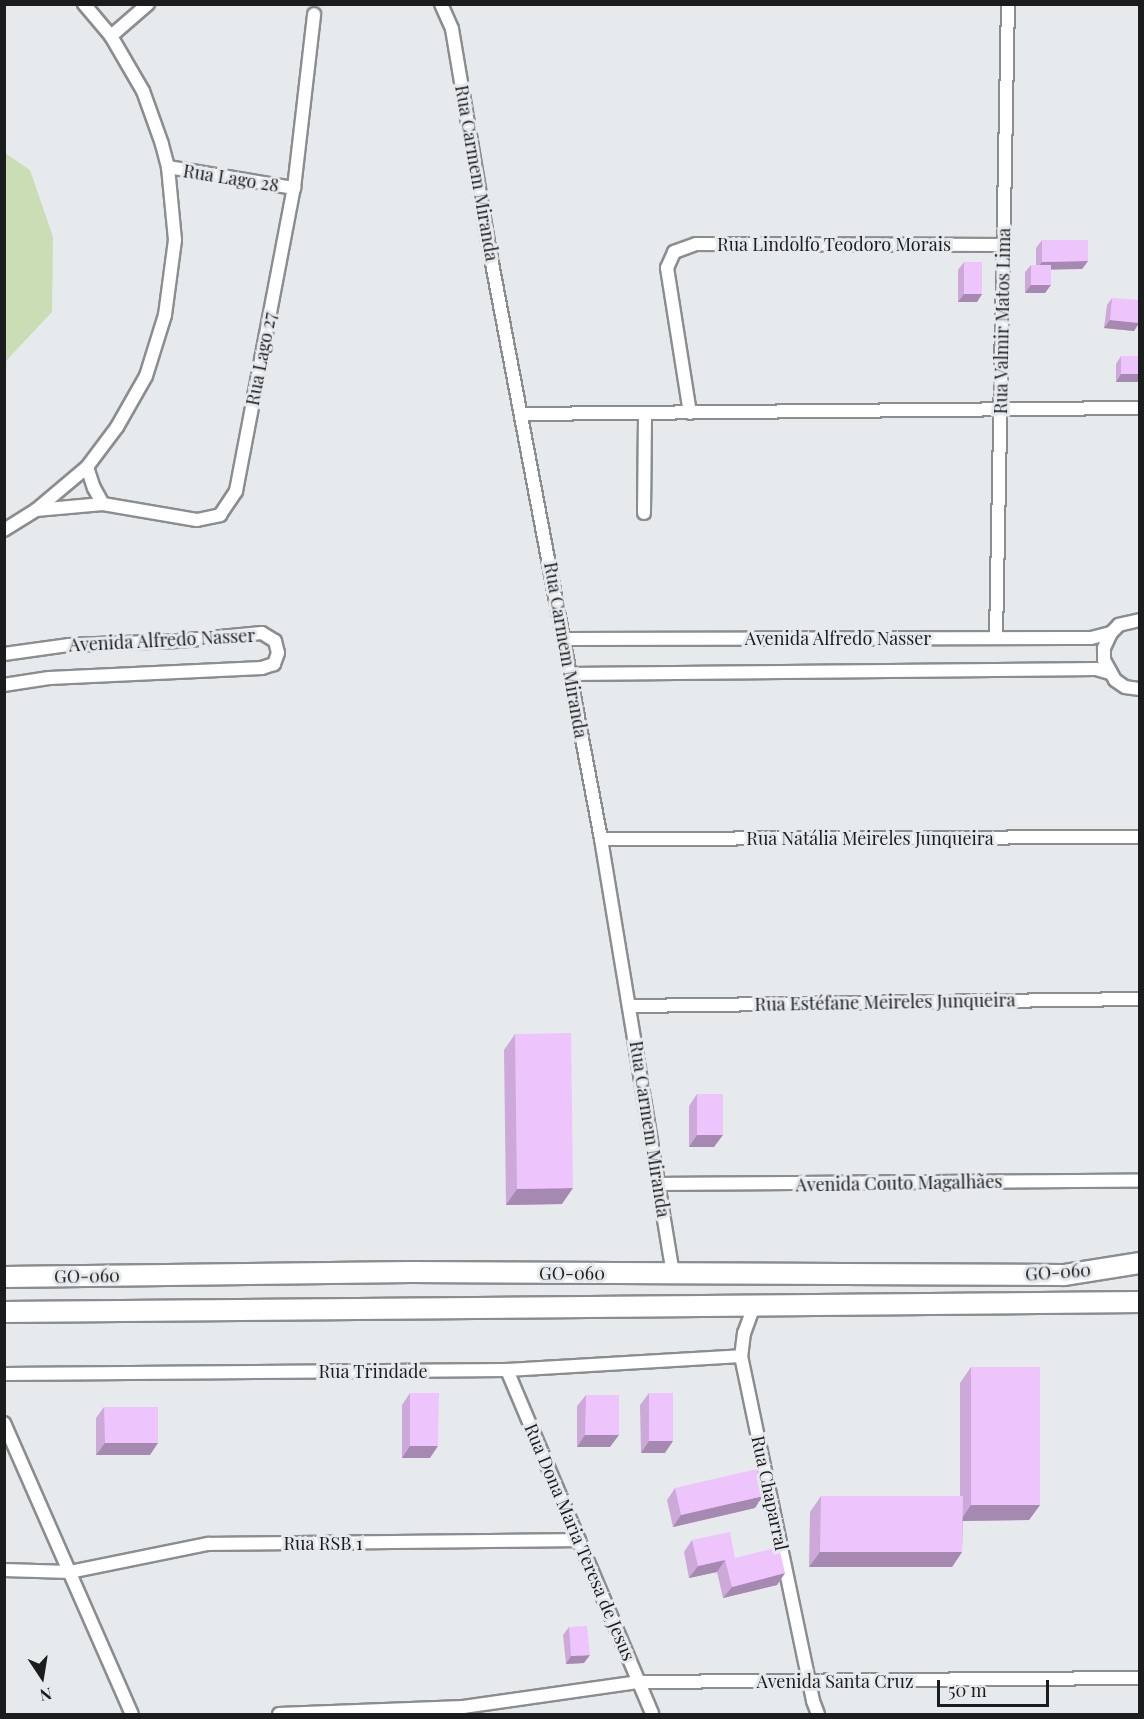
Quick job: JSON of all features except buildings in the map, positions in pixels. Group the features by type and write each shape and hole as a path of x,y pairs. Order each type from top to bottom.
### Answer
{"main road":[{"name":"GO-060","path":"4,1277 411,1272 1064,1275 1140,1263"},
{"name":"GO-060","path":"4,1312 1140,1302"}],"street":[{"path":"4,530 36,510 87,467 117,427 146,376 165,315 175,240 168,168 143,91 111,36 84,4"},
{"path":"111,36 147,4"},
{"name":"Rua Carmem Miranda","path":"441,4 452,29 488,242 601,839 631,1006 673,1273"},
{"name":"Rua Valmir Matos Lima","path":"996,638 1008,4"},
{"name":"Rua Lago 27","path":"36,510 103,504 196,520 220,515 236,491 294,188 314,14"},
{"name":"Rua Lago 28","path":"168,168 294,188"},
{"name":"Rua Lindolfo Teodoro Morais","path":"690,413 667,268 669,258 674,252 696,244 1003,245"},
{"path":"522,414 1140,408"},
{"path":"644,513 645,413"},
{"path":"87,467 94,488 103,504"},
{"name":"Avenida Alfredo Nasser","path":"564,639 1090,638 1111,633 1119,625 1140,620"},
{"name":"Avenida Alfredo Nasser","path":"4,654 69,645 177,641 262,633 275,641 278,653 274,664 262,668 49,678 4,685"},
{"path":"1111,633 1104,648 1104,660 1110,673 1125,687 1140,689"},
{"name":"Avenida Alfredo Nasser","path":"570,674 1084,669 1110,673"},
{"name":"Rua Natália Meireles Junqueira","path":"601,839 1140,837"},
{"name":"Rua Estéfane Meireles Junqueira","path":"631,1006 1140,999"},
{"name":"Avenida Couto Magalhães","path":"659,1184 1140,1181"},
{"name":"Rua Chaparral","path":"754,1306 744,1333 741,1356 809,1682 818,1714"},
{"name":"Rua Trindade","path":"4,1374 507,1370 741,1356"},
{"name":"Rua Dona Maria Teresa de Jesus","path":"507,1370 652,1714"},
{"path":"4,1423 132,1714"},
{"name":"Rua RSB 1","path":"4,1570 70,1572 208,1544 579,1540"},
{"name":"Avenida Santa Cruz","path":"279,1714 465,1711 639,1682 1140,1678"}],"green space":[{"path":"5,153 30,170 53,237 52,312 5,362"}]}
